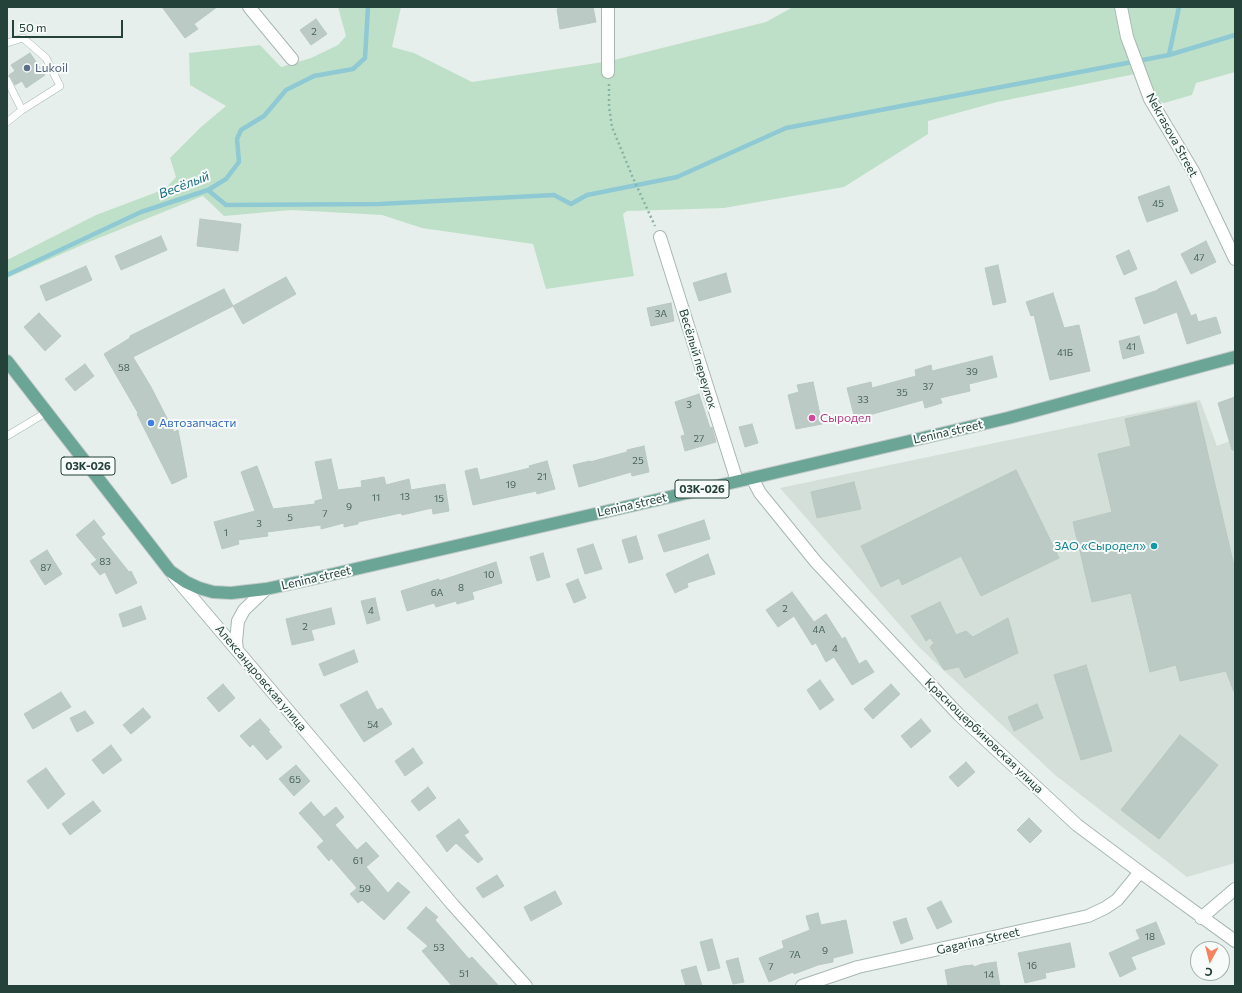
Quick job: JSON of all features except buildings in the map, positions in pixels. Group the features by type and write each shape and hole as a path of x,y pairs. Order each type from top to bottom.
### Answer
{"main road":[{"name":"Lenina street","path":"170,571 186,582 213,592 231,593 266,589 1008,418 1235,357"},
{"name":"Александровская улица","path":"7,361 170,571"}],"street":[{"path":"249,7 292,59"},
{"path":"608,7 608,72"},
{"name":"Nekrasova Street","path":"1121,7 1127,37 1150,99 1193,171 1235,259"},
{"name":"Весёлый переулок","path":"660,237 737,481"},
{"name":"Краснощербиновская улица","path":"752,478 769,504 816,562 959,715 1077,825 1201,918 1235,941"},
{"name":"Александровская улица","path":"170,571 453,905 526,986"},
{"path":"236,650 238,621 244,610 266,589"},
{"name":"Gagarina Street","path":"802,986 858,968 1088,916 1105,908 1117,900 1140,872"},
{"path":"1201,918 1235,889"}],"lane":[{"path":"7,43 23,38 46,58 60,86 22,110 7,122"},
{"path":"7,80 22,110"},
{"path":"7,436 46,412"}],"path":[{"path":"608,72 609,106 612,127 640,196 660,237"}],"shaded area":[{"path":"1200,400 1217,446 1235,439 1235,863 1187,877 1055,775 918,646 780,488"}],"green space":[{"path":"338,7 401,7 392,47 414,53 472,82 610,61 766,22 793,7 1235,7 1235,72 1196,83 1192,95 1164,103 1150,99 1140,73 997,102 928,121 928,134 844,187 724,208 627,211 623,214 634,276 546,289 533,244 422,228 382,215 291,210 224,216 203,196 89,242 7,278 7,260 96,215 165,189 176,177 170,158 201,127 226,106 190,85 189,53 260,45 281,67 311,58 338,45 346,36"}],"waterway":[{"name":"Весёлый","path":"7,275 141,212 208,190 226,179 239,162 237,139 241,130 264,116 286,90 314,76 353,69 365,58 368,7"},
{"path":"1169,55 1179,7"},
{"path":"208,190 226,205 379,204 554,195 571,204 587,195 677,177 786,128 1169,55 1235,35"}],"place":[{"name":"Lukoil","path":"27,68"},
{"name":"Сыродел","path":"812,418"},
{"name":"Автозапчасти","path":"151,423"},
{"name":"ЗАО «Сыродел»","path":"1154,546"}]}
